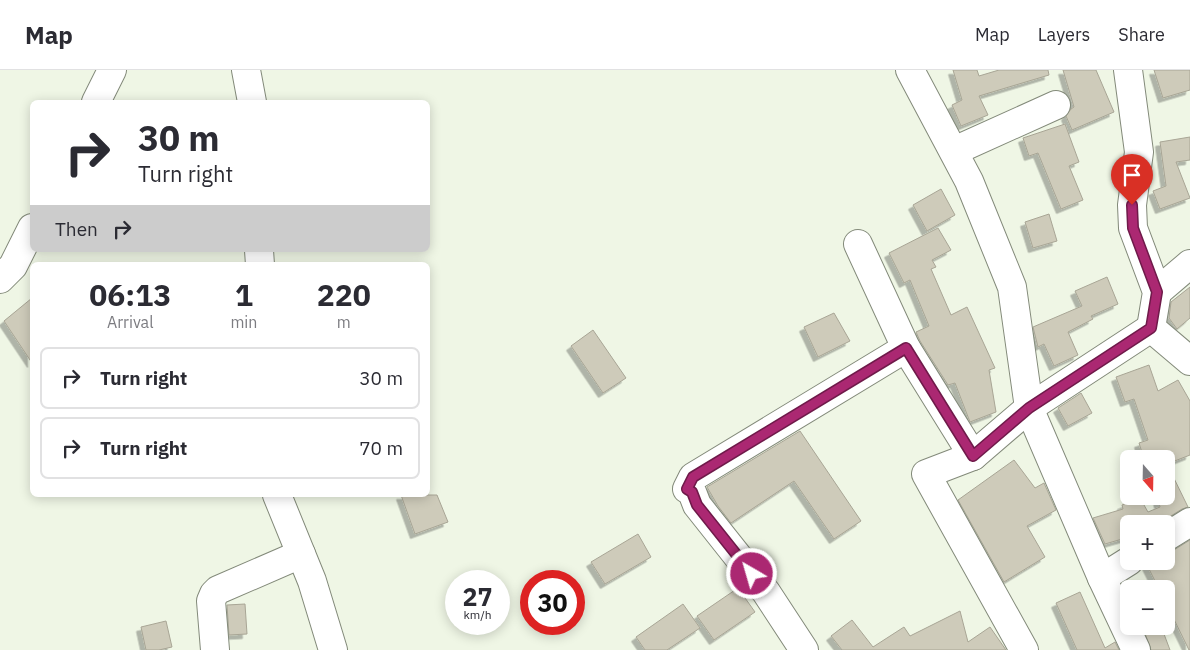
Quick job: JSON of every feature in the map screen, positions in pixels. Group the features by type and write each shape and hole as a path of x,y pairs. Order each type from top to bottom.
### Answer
{"street":[{"path":"97,100 112,70"},
{"path":"246,70 252,100"},
{"path":"910,70 969,181 1012,287 1029,408 1102,578 1136,650"},
{"path":"1024,650 926,474 973,456 1029,408 1151,328 1157,292 1133,228 1132,205 1139,152 1128,70"},
{"path":"954,152 1056,105"},
{"path":"0,279 13,266 30,232"},
{"path":"858,244 906,348 973,456"},
{"path":"1157,292 1190,264"},
{"path":"1151,328 1190,361"},
{"path":"804,650 766,592 697,505 692,492 687,489 693,477 906,348"},
{"path":"278,497 312,581 333,650"},
{"path":"1175,531 1190,522"},
{"path":"215,650 211,601 214,594 301,554"},
{"path":"1102,578 1120,567"}],"building":[{"path":"953,70 977,70 979,76 999,70 1048,70 1049,75 979,96 988,115 961,126 952,105 962,100"},
{"path":"1063,70 1096,70 1114,112 1072,130 1066,116 1074,107"},
{"path":"1154,70 1190,70 1190,90 1163,98"},
{"path":"1065,124 1079,162 1069,166 1083,200 1061,209 1038,153 1029,156 1023,138"},
{"path":"1190,137 1190,160 1176,162 1190,198 1160,209 1153,191 1166,186 1160,142"},
{"path":"941,189 955,215 927,231 913,205"},
{"path":"1049,214 1057,241 1033,248 1025,222"},
{"path":"938,228 951,250 932,260 936,267 931,269 951,315 967,307 995,368 989,370 996,412 970,422 955,383 948,385 920,341 916,332 929,326 910,280 904,283 889,253"},
{"path":"1107,277 1118,304 1091,316 1093,319 1068,332 1078,355 1054,366 1044,344 1038,347 1033,327 1082,306 1075,291"},
{"path":"1190,287 1190,318 1177,329 1169,318 1171,302"},
{"path":"30,300 30,360 4,321"},
{"path":"834,313 850,341 818,357 804,327"},
{"path":"593,330 626,378 603,393 571,346"},
{"path":"1149,365 1158,391 1178,380 1190,401 1190,455 1175,461 1175,450 1141,450 1139,443 1148,440 1134,399 1125,402 1116,377"},
{"path":"1081,393 1092,413 1068,426 1058,408"},
{"path":"800,431 861,521 834,539 794,481 731,523 707,487"},
{"path":"1014,460 1035,488 1044,483 1056,510 1027,526 1045,557 1004,582 958,500"},
{"path":"1175,480 1188,507 1172,515 1120,515 1120,540 1105,544 1093,518 1123,509 1122,505 1144,505 1148,512 1160,507 1159,505 1175,505"},
{"path":"430,495 437,495 448,522 415,534 402,497 430,497"},
{"path":"638,534 651,557 605,584 591,562"},
{"path":"1190,540 1190,650 1175,621 1175,580 1154,580 1150,570 1175,570 1175,549"},
{"path":"738,588 755,612 714,640 697,616"},
{"path":"1080,592 1105,648 1115,642 1119,650 1077,650 1056,603"},
{"path":"245,604 247,634 229,635 227,605"},
{"path":"683,604 700,628 667,650 645,650 636,637"},
{"path":"960,611 968,642 990,627 1006,650 842,650 831,636 852,620 873,647 904,627 910,636"},
{"path":"166,621 172,647 146,650 141,627"},
{"path":"1146,635 1164,635 1170,650 1151,650"}],"route":[{"path":"752,574 697,505 692,492 687,489 693,477 906,348 973,456 1029,408 1151,328 1157,292 1133,228 1132,205"}]}
